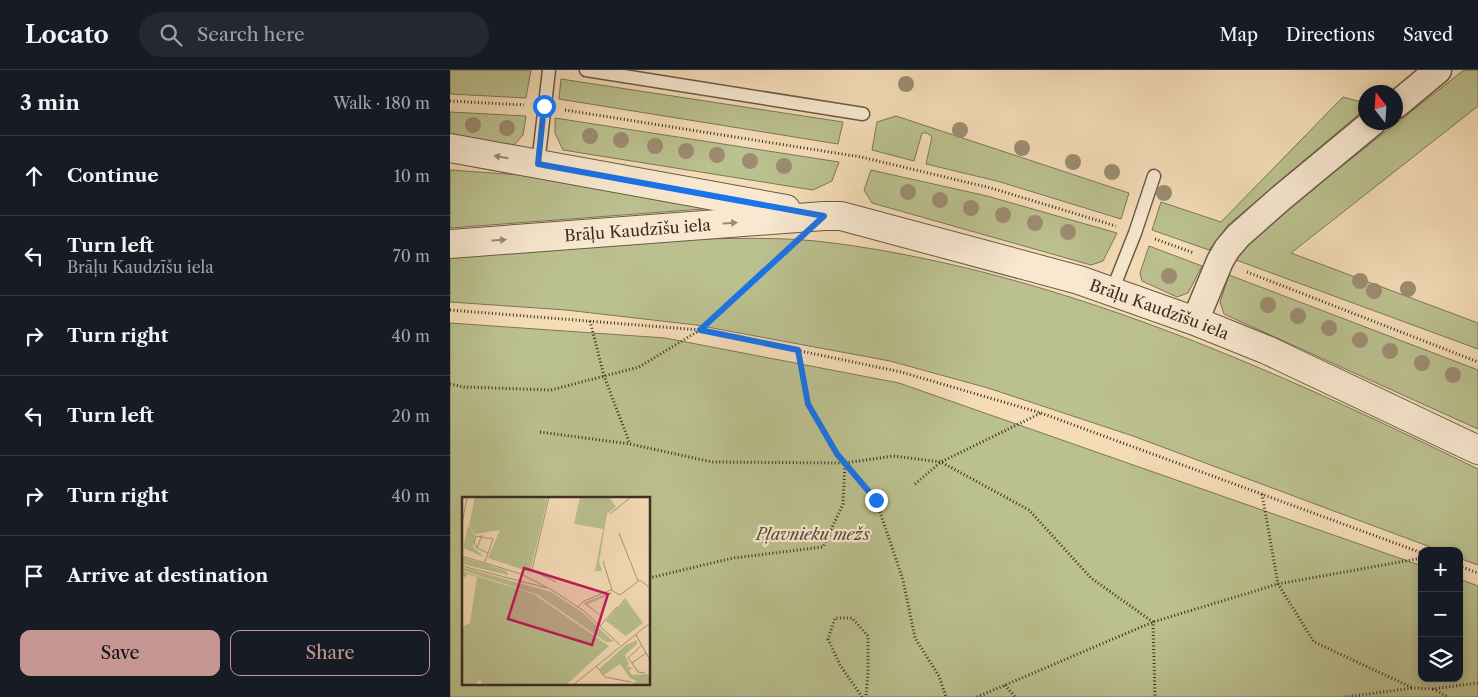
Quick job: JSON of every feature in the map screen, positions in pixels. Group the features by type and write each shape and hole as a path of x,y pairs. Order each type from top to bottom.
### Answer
{"street":[{"path":"1403,99 1438,70"},
{"path":"1195,321 1227,249 1251,224 1363,130"},
{"name":"Brāļu Kaudzīšu iela","path":"450,148 824,216"},
{"name":"Brāļu Kaudzīšu iela","path":"450,244 841,216 1058,274 1195,321 1267,350 1478,450"}],"lane":[{"path":"538,164 549,70"},
{"path":"586,70 863,114"},
{"path":"1112,291 1135,233 1154,176"}],"path":[{"path":"450,101 544,106 861,157 992,188 1220,262 1478,362"},
{"path":"450,384 551,390 639,367 700,330 824,216"},
{"path":"450,310 700,330 901,372 1041,413 1418,552"},
{"path":"590,321 604,376 630,444"},
{"path":"798,350 808,404 837,454 876,500 904,580 915,638 939,676 946,697"},
{"path":"915,484 941,462 1041,413"},
{"path":"540,432 630,444 712,462 845,462 893,456 941,462 1029,510 1091,578 1153,622"},
{"path":"650,578 733,558 823,547 843,504 845,462"},
{"path":"1262,494 1278,584 1314,642 1413,688"},
{"path":"977,697 1153,622 1278,584 1418,559"},
{"path":"1463,567 1478,573"},
{"path":"862,697 840,665 828,639 836,618 852,618 868,636 866,697"},
{"path":"1153,622 1155,697"},
{"path":"1345,697 1413,688 1433,689 1478,683"},
{"path":"1004,685 1015,697"},
{"path":"1433,689 1448,697"}],"green space":[{"path":"450,70 531,70 526,98 450,94"},
{"path":"1464,70 1478,70 1478,106 1291,253 1478,323 1478,349 1236,260 1246,245 1263,228 1388,130 1403,130 1403,118"},
{"path":"561,79 843,122 838,144 559,99"},
{"path":"1343,97 1358,101 1358,115 1228,225 1209,250 1152,230 1161,202 1221,222"},
{"path":"450,112 526,116 523,135 514,145 450,136"},
{"path":"896,116 1129,193 1121,219 997,181 926,164 932,137 927,133 922,133 914,161 872,150 877,122"},
{"path":"555,118 839,162 832,181 813,190 563,150 555,133"},
{"path":"450,170 521,175 742,206 450,228"},
{"path":"871,170 987,196 1117,233 1103,261 1091,265 872,203 864,190"},
{"path":"681,239 795,239 833,243 918,257 1001,277 1083,301 1244,361 1478,469 1478,565 1463,559 1463,547 1430,547 1133,436 988,388 890,361 696,325 566,310 450,302 450,256"},
{"path":"1149,246 1202,266 1188,293 1177,297 1142,281 1140,273"},
{"path":"1229,275 1478,370 1478,429 1224,314 1220,302"},
{"name":"Pļavnieku mežs","path":"450,323 665,338 899,383 1418,565 1418,682 1463,682 1463,580 1478,586 1478,697 450,697"}],"route":[{"path":"544,106 538,164 824,216 700,330 798,350 808,404 837,454 876,500"}]}
